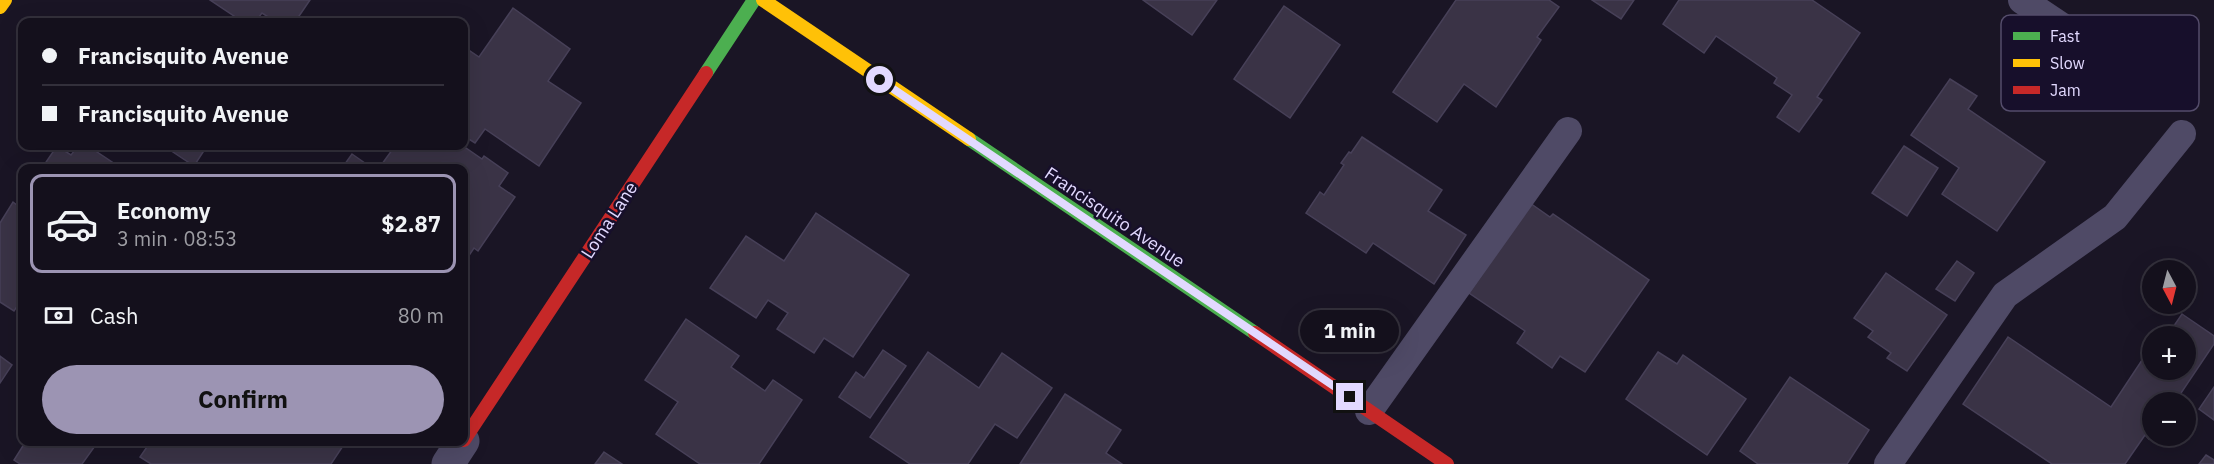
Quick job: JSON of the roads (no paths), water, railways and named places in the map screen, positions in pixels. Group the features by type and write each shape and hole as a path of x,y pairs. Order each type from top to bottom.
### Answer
{"street":[{"path":"0,7 5,0"},
{"name":"Loma Lane","path":"468,433 754,0"},
{"name":"Francisquito Avenue","path":"763,0 1447,464"},
{"name":"Loma Lane","path":"448,464 460,446"}],"lane":[{"path":"2022,0 2044,15"},
{"path":"1369,411 1568,130"},
{"path":"1888,464 2005,295 2115,217 2182,134"}]}
